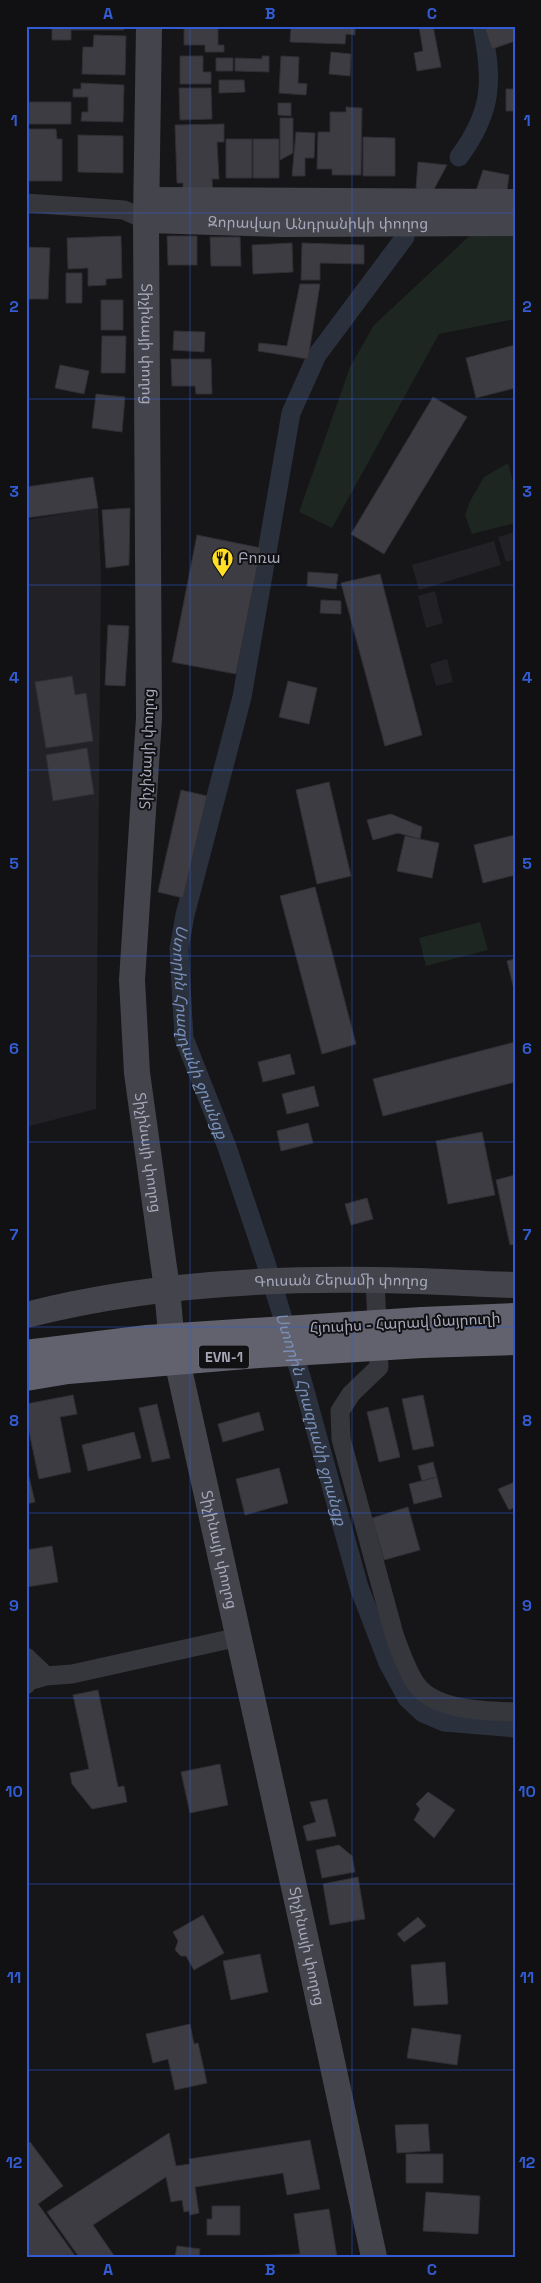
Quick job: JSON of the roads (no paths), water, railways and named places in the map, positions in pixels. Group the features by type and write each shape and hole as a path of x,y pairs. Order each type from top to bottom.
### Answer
{"highway":[{"name":"Հյուսիս - Հարավ մայրուղի","path":"26,1377 68,1370 250,1354 515,1318"},
{"name":"Հյուսիս - Հարավ մայրուղի","path":"26,1354 148,1339 422,1332 515,1341"}],"main road":[{"name":"Տիչինայի փողոց","path":"149,26 139,210 149,726 132,980 137,1074 167,1289 170,1333 239,1637 374,2257"},
{"name":"Զորավար Անդրանիկի փողոց","path":"139,210 515,202"},
{"name":"Զորավար Անդրանիկի փողոց","path":"139,210 282,224 515,223"},
{"name":"Գուսան Շերամի փողոց","path":"26,1315 80,1301 167,1289 238,1284 375,1280 515,1285"}],"street":[{"path":"26,203 139,210"},
{"path":"375,1280 379,1367 351,1394 340,1411 341,1439 394,1634 405,1664 418,1686 434,1699 456,1707 479,1711 515,1712"},
{"path":"26,1685 28,1681 46,1676 72,1674 239,1637"},
{"path":"26,1657 46,1676"}],"waterway":[{"name":"Ստորին Հրազդանի ջրանցք","path":"459,157 478,125 487,95 488,63 482,26"},
{"name":"Ստորին Հրազդանի ջրանցք","path":"405,237 317,355 291,413 242,697 185,915 179,949 184,1038 227,1147 265,1260 302,1380 359,1587 388,1663 407,1698 423,1713 444,1722 515,1728"}],"place":[{"name":"Բոռա","path":"222,577"}]}
